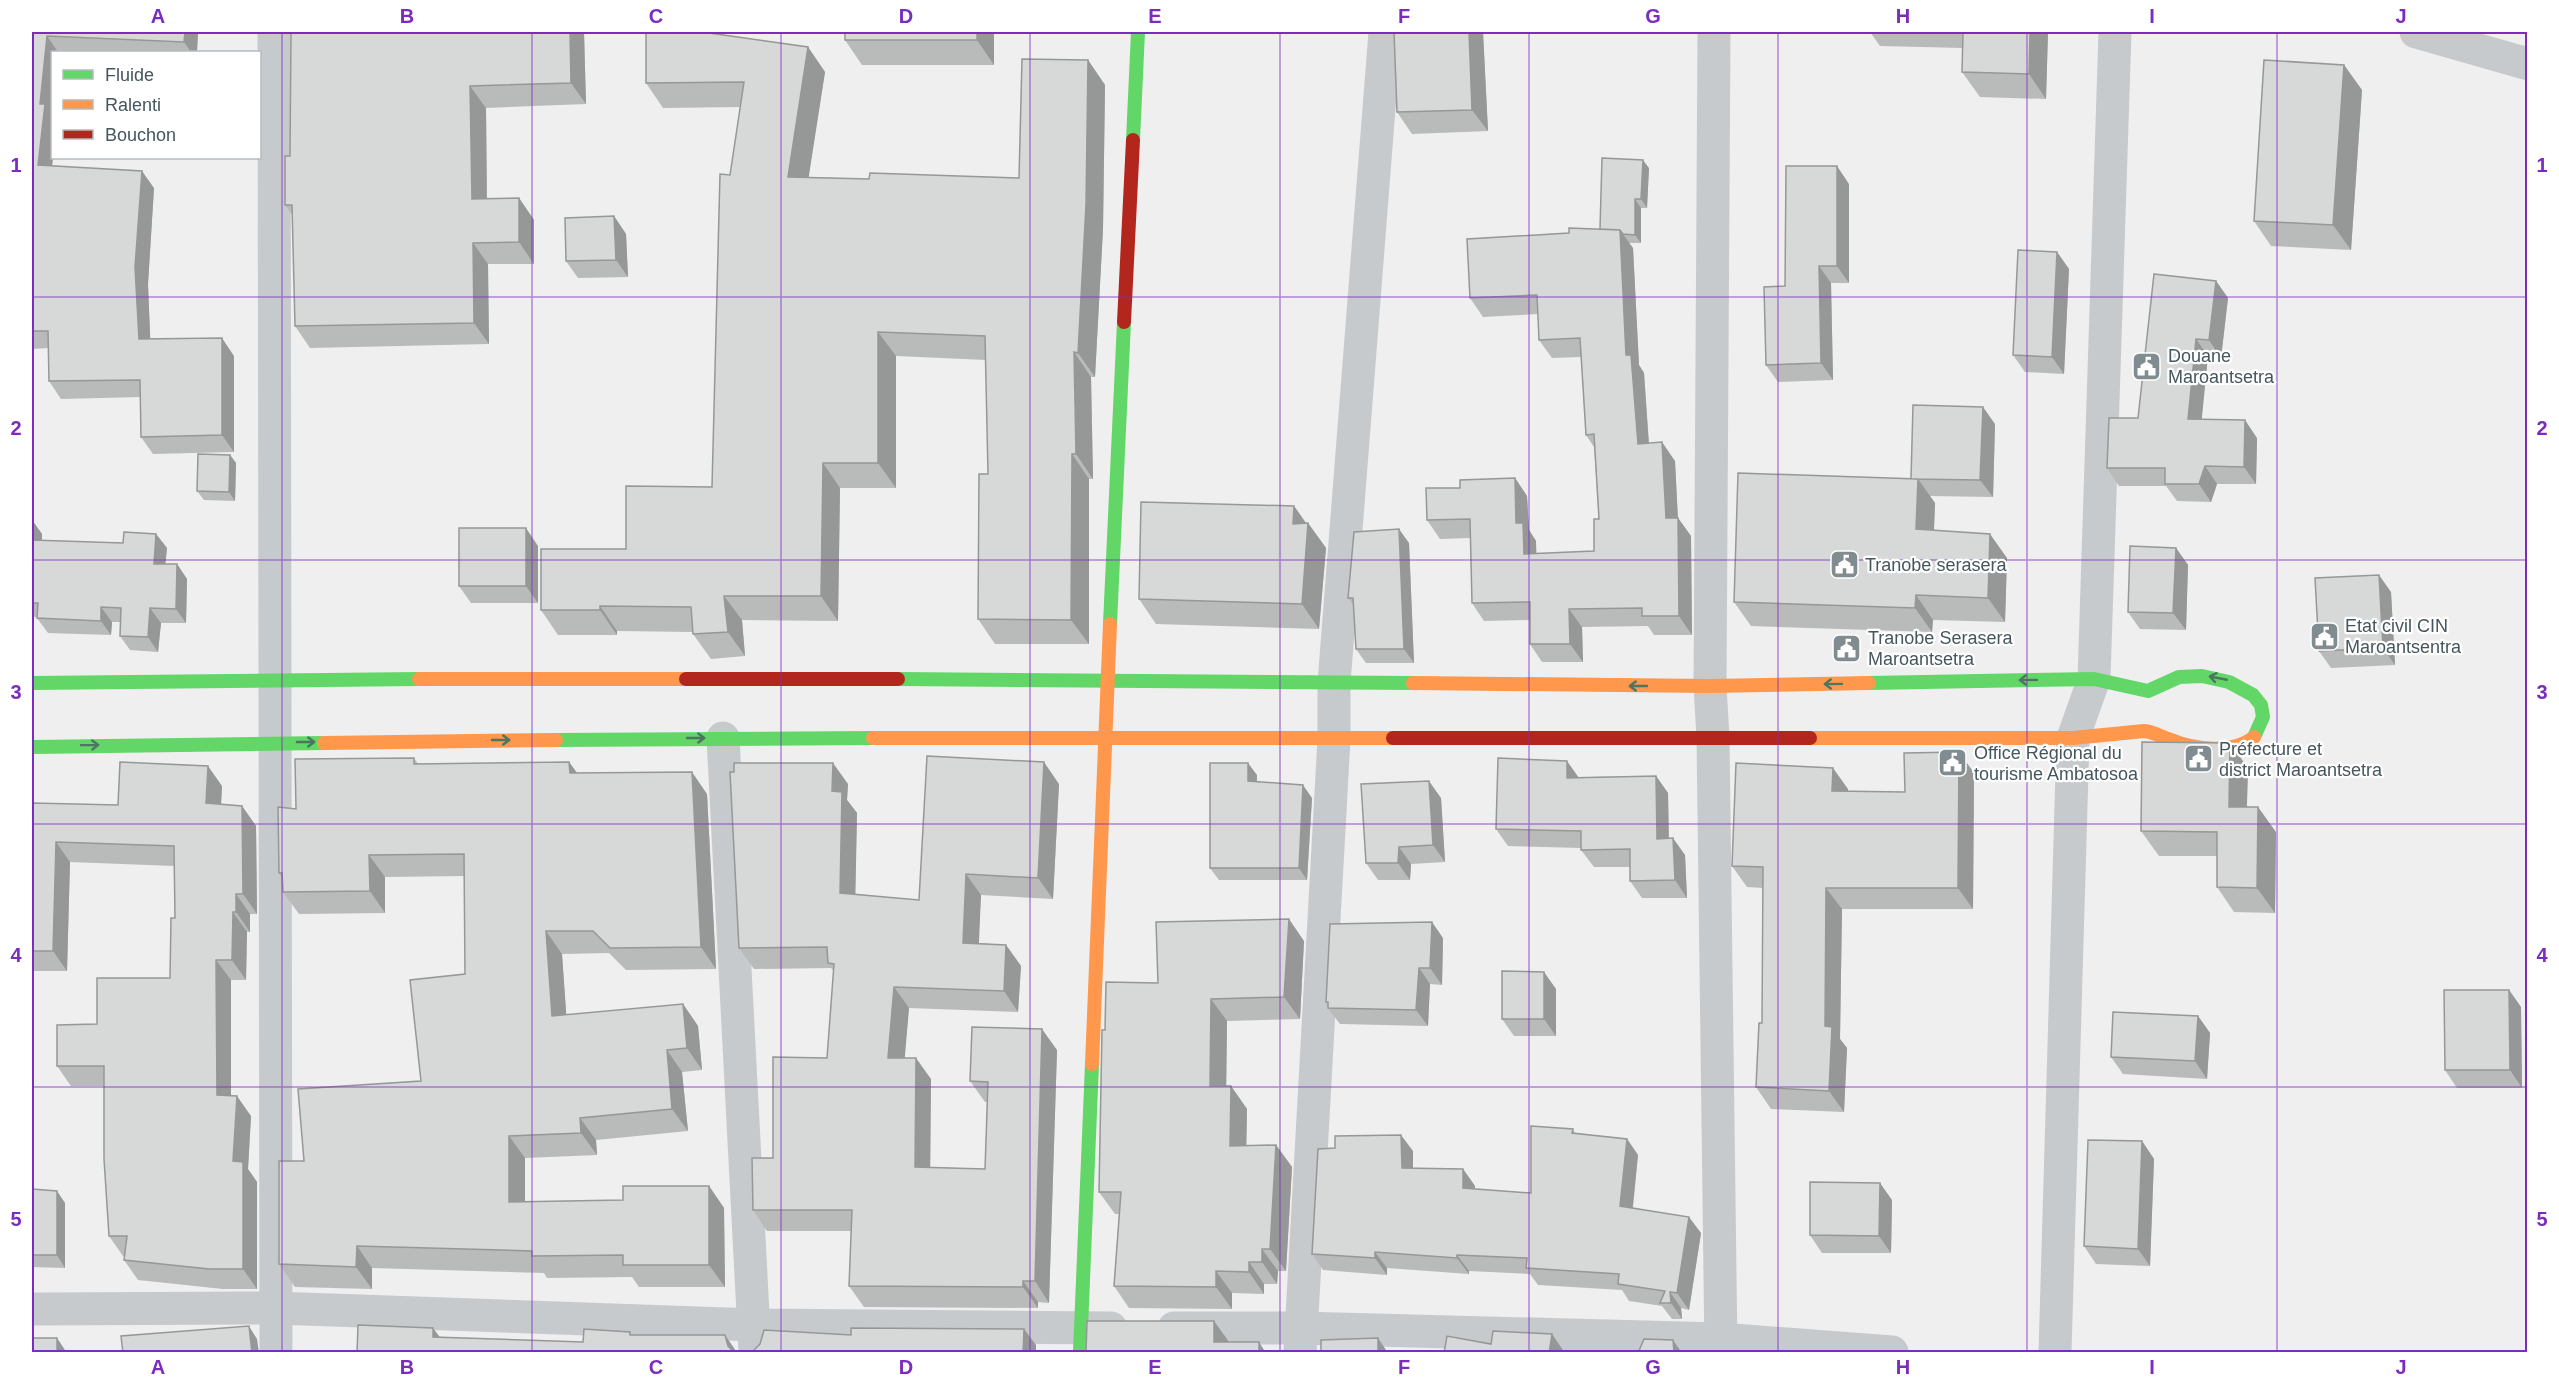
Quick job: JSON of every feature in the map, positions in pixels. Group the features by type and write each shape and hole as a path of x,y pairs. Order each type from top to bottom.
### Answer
{"street":[{"path":"274,32 276,679 274,1308 276,1353"},
{"path":"1081,1340 1107,679 1138,32"},
{"path":"1301,1340 1334,739 1334,683 1385,32"},
{"path":"1714,32 1710,686 1713,738 1721,1346"},
{"path":"2055,1353 2073,738 2094,679 2115,32"},
{"path":"2416,32 2528,64"},
{"path":"32,683 276,679 1107,679 1710,686 2094,679 2148,691 2167,681 2188,675 2230,681 2240,685 2258,701 2262,711 2259,731 2239,745 2226,747 2183,745 2152,732 2073,738 723,738 276,742 32,747"},
{"path":"723,738 755,1339"},
{"path":"32,1309 274,1308 755,1339 1301,1340 1721,1346 1892,1353"}],"building":[{"path":"32,32 185,32 184,42 47,36 40,104 45,104 38,165 142,171 135,267 139,339 222,338 222,435 141,437 140,380 49,381 48,331 32,331"},
{"path":"291,32 570,32 571,83 470,86 472,199 519,198 519,242 473,243 474,323 295,326 292,205 285,205 285,156 290,156"},
{"path":"646,32 702,32 808,47 788,177 869,179 870,173 1019,178 1022,59 1088,60 1086,205 1078,353 1074,352 1076,454 1072,454 1071,620 978,619 979,474 988,474 985,336 878,332 878,463 823,463 821,596 724,596 728,632 693,634 691,607 600,606 600,610 541,610 541,549 626,549 626,486 712,487 720,174 730,175 744,82 646,83"},
{"path":"845,32 977,32 977,40 845,40"},
{"path":"1394,32 1469,32 1472,110 1397,112"},
{"path":"1963,32 2030,32 2029,74 1962,72"},
{"path":"2264,60 2344,65 2333,225 2254,221"},
{"path":"1602,158 1643,160 1641,199 1635,199 1635,235 1623,234 1620,230 1600,229"},
{"path":"1786,166 1837,166 1837,266 1819,266 1821,363 1766,365 1764,287 1785,286"},
{"path":"614,216 616,260 566,261 565,218"},
{"path":"1569,228 1620,230 1626,355 1631,355 1638,444 1662,442 1666,518 1678,518 1679,616 1642,616 1642,608 1569,609 1570,644 1530,644 1530,602 1472,603 1470,519 1427,520 1426,488 1460,488 1460,480 1515,478 1516,523 1523,523 1524,554 1594,551 1594,519 1599,519 1594,434 1586,435 1580,338 1539,340 1537,295 1470,298 1467,239 1569,233"},
{"path":"2018,250 2057,252 2052,357 2013,355"},
{"path":"2154,274 2216,281 2209,340 2196,339 2188,419 2245,420 2244,467 2205,466 2199,484 2165,484 2165,468 2107,468 2109,418 2138,418"},
{"path":"1913,405 1983,407 1980,480 1911,479"},
{"path":"198,454 230,455 229,492 197,491"},
{"name":"Tranobe serasera","path":"1738,473 1918,479 1916,529 1990,534 1988,598 1916,595 1915,608 1734,602"},
{"path":"1141,502 1294,506 1293,524 1308,523 1302,604 1139,599"},
{"path":"459,528 526,528 526,586 459,586"},
{"path":"1399,529 1404,649 1356,649 1353,598 1348,598 1354,532"},
{"path":"124,532 156,534 154,564 177,564 176,609 150,608 148,637 120,636 121,608 101,607 101,621 37,618 38,603 32,603 32,540 123,543"},
{"path":"2130,546 2176,548 2173,613 2128,612"},
{"path":"2379,575 2383,648 2319,651 2315,578"},
{"path":"2142,742 2230,743 2229,807 2258,807 2257,888 2217,887 2217,832 2141,831"},
{"path":"1959,752 1958,888 1826,888 1825,1026 1832,1027 1829,1091 1756,1087 1759,1023 1762,1023 1763,867 1732,866 1736,763 1833,768 1832,791 1905,792 1904,753"},
{"path":"927,756 1044,762 1038,878 966,874 963,943 1006,945 1004,991 894,987 888,1058 916,1058 915,1167 985,1169 988,1082 970,1081 972,1027 1042,1029 1035,1281 1023,1281 1023,1287 849,1286 852,1210 753,1210 752,1158 773,1158 773,1057 827,1058 834,964 828,963 827,947 739,948 730,772 734,772 734,763 833,763 832,791 842,792 840,893 919,900"},
{"path":"414,758 414,764 569,762 570,773 692,772 701,947 610,948 593,931 546,931 552,1016 683,1004 687,1048 667,1050 672,1109 580,1118 581,1133 509,1136 509,1202 623,1200 623,1186 709,1186 709,1265 623,1265 623,1255 532,1256 532,1251 357,1246 356,1267 279,1264 279,1161 304,1161 298,1089 421,1081 410,980 465,974 464,854 369,855 370,891 283,892 282,873 279,873 278,807 296,809 295,759"},
{"path":"1498,758 1567,761 1567,778 1656,776 1657,839 1673,838 1675,880 1630,881 1630,849 1581,850 1581,831 1496,829"},
{"path":"120,762 208,766 206,803 242,806 243,894 236,894 236,912 233,912 232,960 216,960 217,1095 237,1096 233,1161 243,1162 243,1269 209,1269 124,1260 127,1236 109,1236 104,1159 104,1066 57,1066 57,1025 97,1024 97,978 170,978 171,918 175,918 174,846 56,842 53,951 32,951 32,803 118,805"},
{"path":"1210,763 1248,763 1248,781 1303,785 1299,868 1210,868"},
{"path":"1429,781 1433,845 1399,847 1398,863 1366,863 1361,784"},
{"path":"1289,919 1284,997 1211,999 1210,1086 1231,1086 1230,1146 1276,1145 1270,1249 1262,1249 1262,1262 1249,1262 1249,1272 1216,1271 1216,1287 1114,1286 1121,1192 1099,1192 1102,1030 1105,1030 1106,982 1158,983 1156,922"},
{"path":"1432,922 1430,968 1419,968 1416,1010 1328,1008 1328,1002 1326,1002 1330,924"},
{"path":"1502,971 1544,972 1544,1019 1502,1019"},
{"path":"2444,990 2509,990 2510,1070 2445,1070"},
{"path":"2113,1012 2198,1016 2195,1061 2111,1057"},
{"path":"1531,1126 1573,1129 1572,1133 1627,1139 1620,1206 1689,1217 1677,1293 1670,1292 1671,1303 1660,1303 1665,1291 1618,1284 1619,1274 1526,1268 1527,1258 1457,1255 1457,1258 1375,1252 1375,1258 1312,1254 1318,1149 1335,1148 1335,1136 1401,1135 1402,1168 1463,1169 1463,1188 1531,1193"},
{"path":"2088,1140 2142,1141 2138,1249 2084,1246"},
{"path":"1810,1182 1880,1183 1879,1236 1810,1235"},
{"path":"32,1189 57,1191 57,1255 32,1255"},
{"path":"1087,1321 1214,1321 1214,1342 1259,1342 1259,1353 1086,1353"},
{"path":"358,1325 433,1328 433,1337 583,1342 584,1329 630,1332 630,1335 725,1335 728,1346 738,1353 357,1353"},
{"path":"249,1326 252,1353 123,1353 121,1336"},
{"path":"851,1328 1024,1329 1023,1353 749,1353 760,1344 764,1330 851,1335"},
{"path":"1493,1331 1552,1334 1549,1353 1444,1353 1447,1336 1491,1344"},
{"path":"32,1338 57,1338 57,1353 32,1353"},
{"path":"1378,1338 1378,1353 1317,1353 1321,1351 1321,1340"},
{"path":"1644,1339 1673,1340 1674,1353 1638,1353"},
{"path":"1772,1351 1797,1353 1772,1353"}],"traffic: fast":[{"path":"1133,140 1138,32"},
{"path":"1110,624 1124,322"},
{"path":"1869,683 2094,679 2148,691 2179,677 2202,676 2229,682 2253,695 2261,705 2263,717 2254,737"},
{"path":"32,683 419,679"},
{"path":"898,679 1413,683"},
{"path":"556,740 873,738"},
{"path":"32,747 324,743"},
{"path":"1080,1352 1092,1064"}],"traffic: slow":[{"path":"1092,1064 1110,624"},
{"path":"419,679 686,679"},
{"path":"1413,683 1710,686 1869,683"},
{"path":"1810,738 2073,738 2144,731 2191,746 2214,749 2236,746 2254,737"},
{"path":"873,738 1393,738"},
{"path":"324,743 556,740"}],"traffic: jam":[{"path":"1124,322 1133,140"},
{"path":"686,679 898,679"},
{"path":"1393,738 1810,738"}],"place":[{"name":"Douane Maroantsetra","path":"2147,366"},
{"name":"Tranobe serasera","path":"1844,565"},
{"name":"Etat civil CIN Maroantsentra","path":"2324,636"},
{"name":"Tranobe Serasera Maroantsetra","path":"1847,648"},
{"name":"Préfecture et district Maroantsetra","path":"2198,759"},
{"name":"Office Régional du tourisme Ambatosoa","path":"1953,763"}]}
